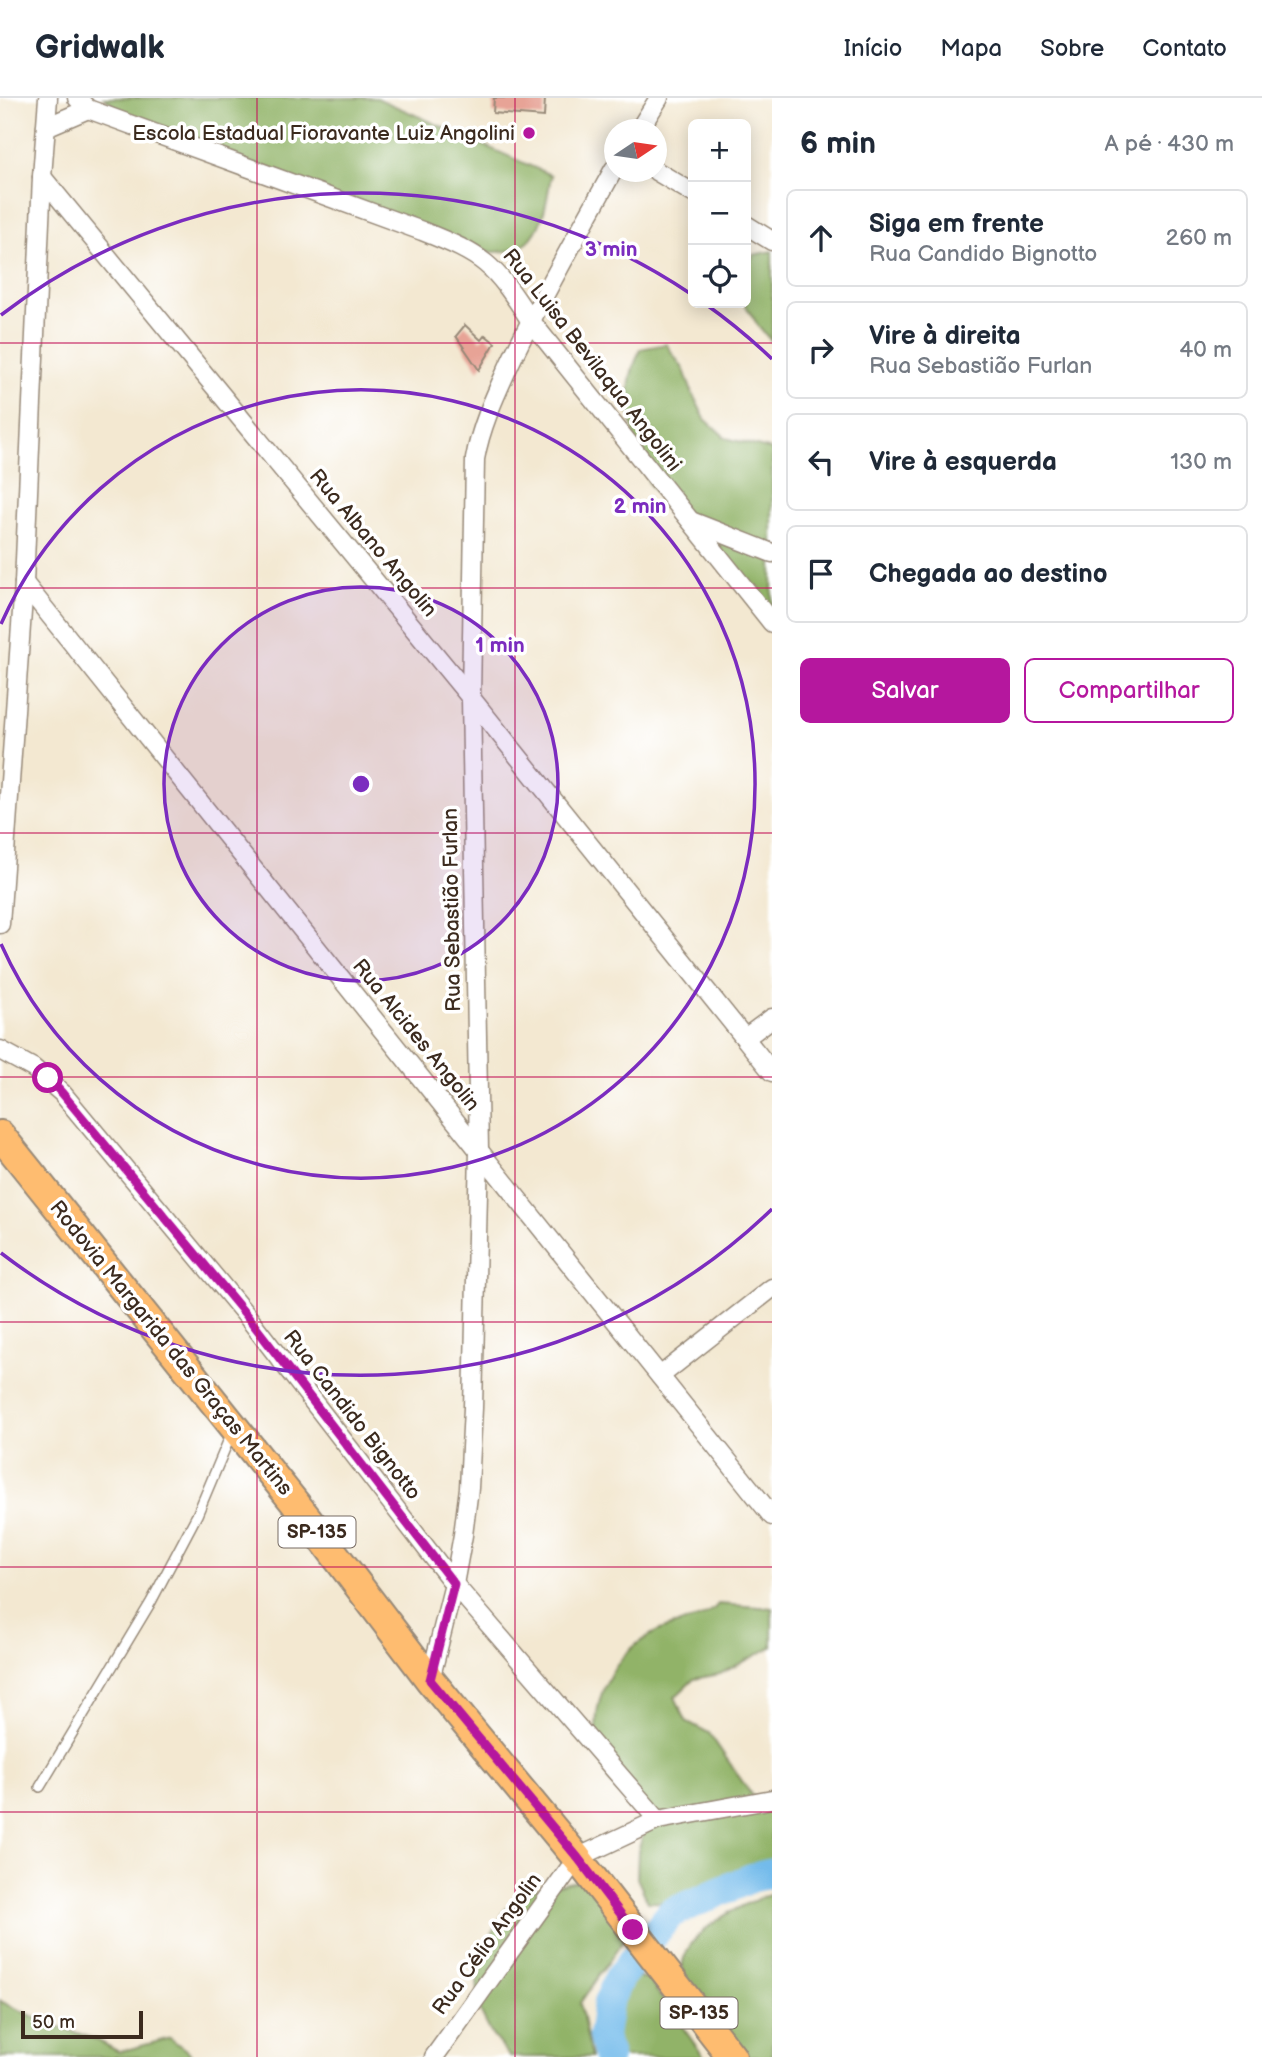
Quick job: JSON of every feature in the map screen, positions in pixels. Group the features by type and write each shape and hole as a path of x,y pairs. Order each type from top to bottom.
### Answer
{"main road":[{"name":"Rodovia Margarida das Graças Martins","path":"0,1135 234,1427 430,1680 578,1858 732,2057"}],"street":[{"path":"0,924 24,583 48,98"},
{"path":"646,119 659,98"},
{"name":"Rua Luisa Bevilaqua Angolini","path":"46,128 82,103 468,250 484,260 499,274 530,320 772,623"},
{"name":"Rua Albano Angolin","path":"42,177 471,698 772,1072"},
{"path":"667,178 688,190"},
{"name":"Rua Sebastião Furlan","path":"430,1680 454,1584 470,1474 479,1150 471,698 474,471 477,445 489,411 530,320 607,182"},
{"path":"751,228 772,240"},
{"path":"689,520 772,553"},
{"name":"Rua Alcides Angolin","path":"24,583 772,1516"},
{"path":"745,1038 772,1018"},
{"name":"Rua Candido Bignotto","path":"0,1050 33,1068 62,1093 247,1316 454,1584 658,1820"},
{"path":"660,1376 772,1288"},
{"path":"578,1858 658,1820 772,1799"},
{"name":"Rua Célio Angolin","path":"434,2057 578,1858"}],"lane":[{"path":"40,1787 151,1602 185,1538 234,1427"}],"green space":[{"path":"104,98 377,98 551,175 544,212 531,238 521,246 508,251 491,252 469,249 240,175 124,113"},
{"path":"772,251 772,342 747,308 751,308 753,255"},
{"path":"666,344 684,370 705,419 726,438 772,450 772,623 649,484 631,420 630,381 640,349"},
{"path":"718,1604 772,1608 772,1647 720,1674 694,1679 675,1697 686,1721 709,1733 753,1797 772,1800 772,1873 725,1886 701,1898 675,1903 648,1902 637,1878 638,1851 646,1826 637,1802 616,1790 605,1773 596,1725 598,1708 610,1676 631,1649 660,1630 699,1618"},
{"path":"601,1876 626,1937 580,2003 591,2057 510,2057 492,2035 480,2011 477,1982 493,1932 505,1910 528,1891"},
{"path":"772,1894 772,2057 738,2057 688,1992 682,1974 684,1957 693,1942 706,1929 739,1908"},
{"path":"624,1974 648,1979 704,2057 618,2057 604,1991"},
{"path":"0,2001 43,2021 97,2040 119,2052 170,2038 190,2053 191,2057 0,2057"}],"building":[{"path":"494,98 545,98 544,117 493,113"},
{"path":"465,325 481,340 485,335 495,343 479,370 456,336"}],"waterway":[{"path":"608,2057 603,2036 608,2003 619,1978 671,1913 751,1878 772,1873"}],"place":[{"name":"Escola Estadual Fioravante Luiz Angolini","path":"529,133"}],"route":[{"path":"48,1078 247,1316 454,1584 430,1680 578,1858 633,1930"}]}
